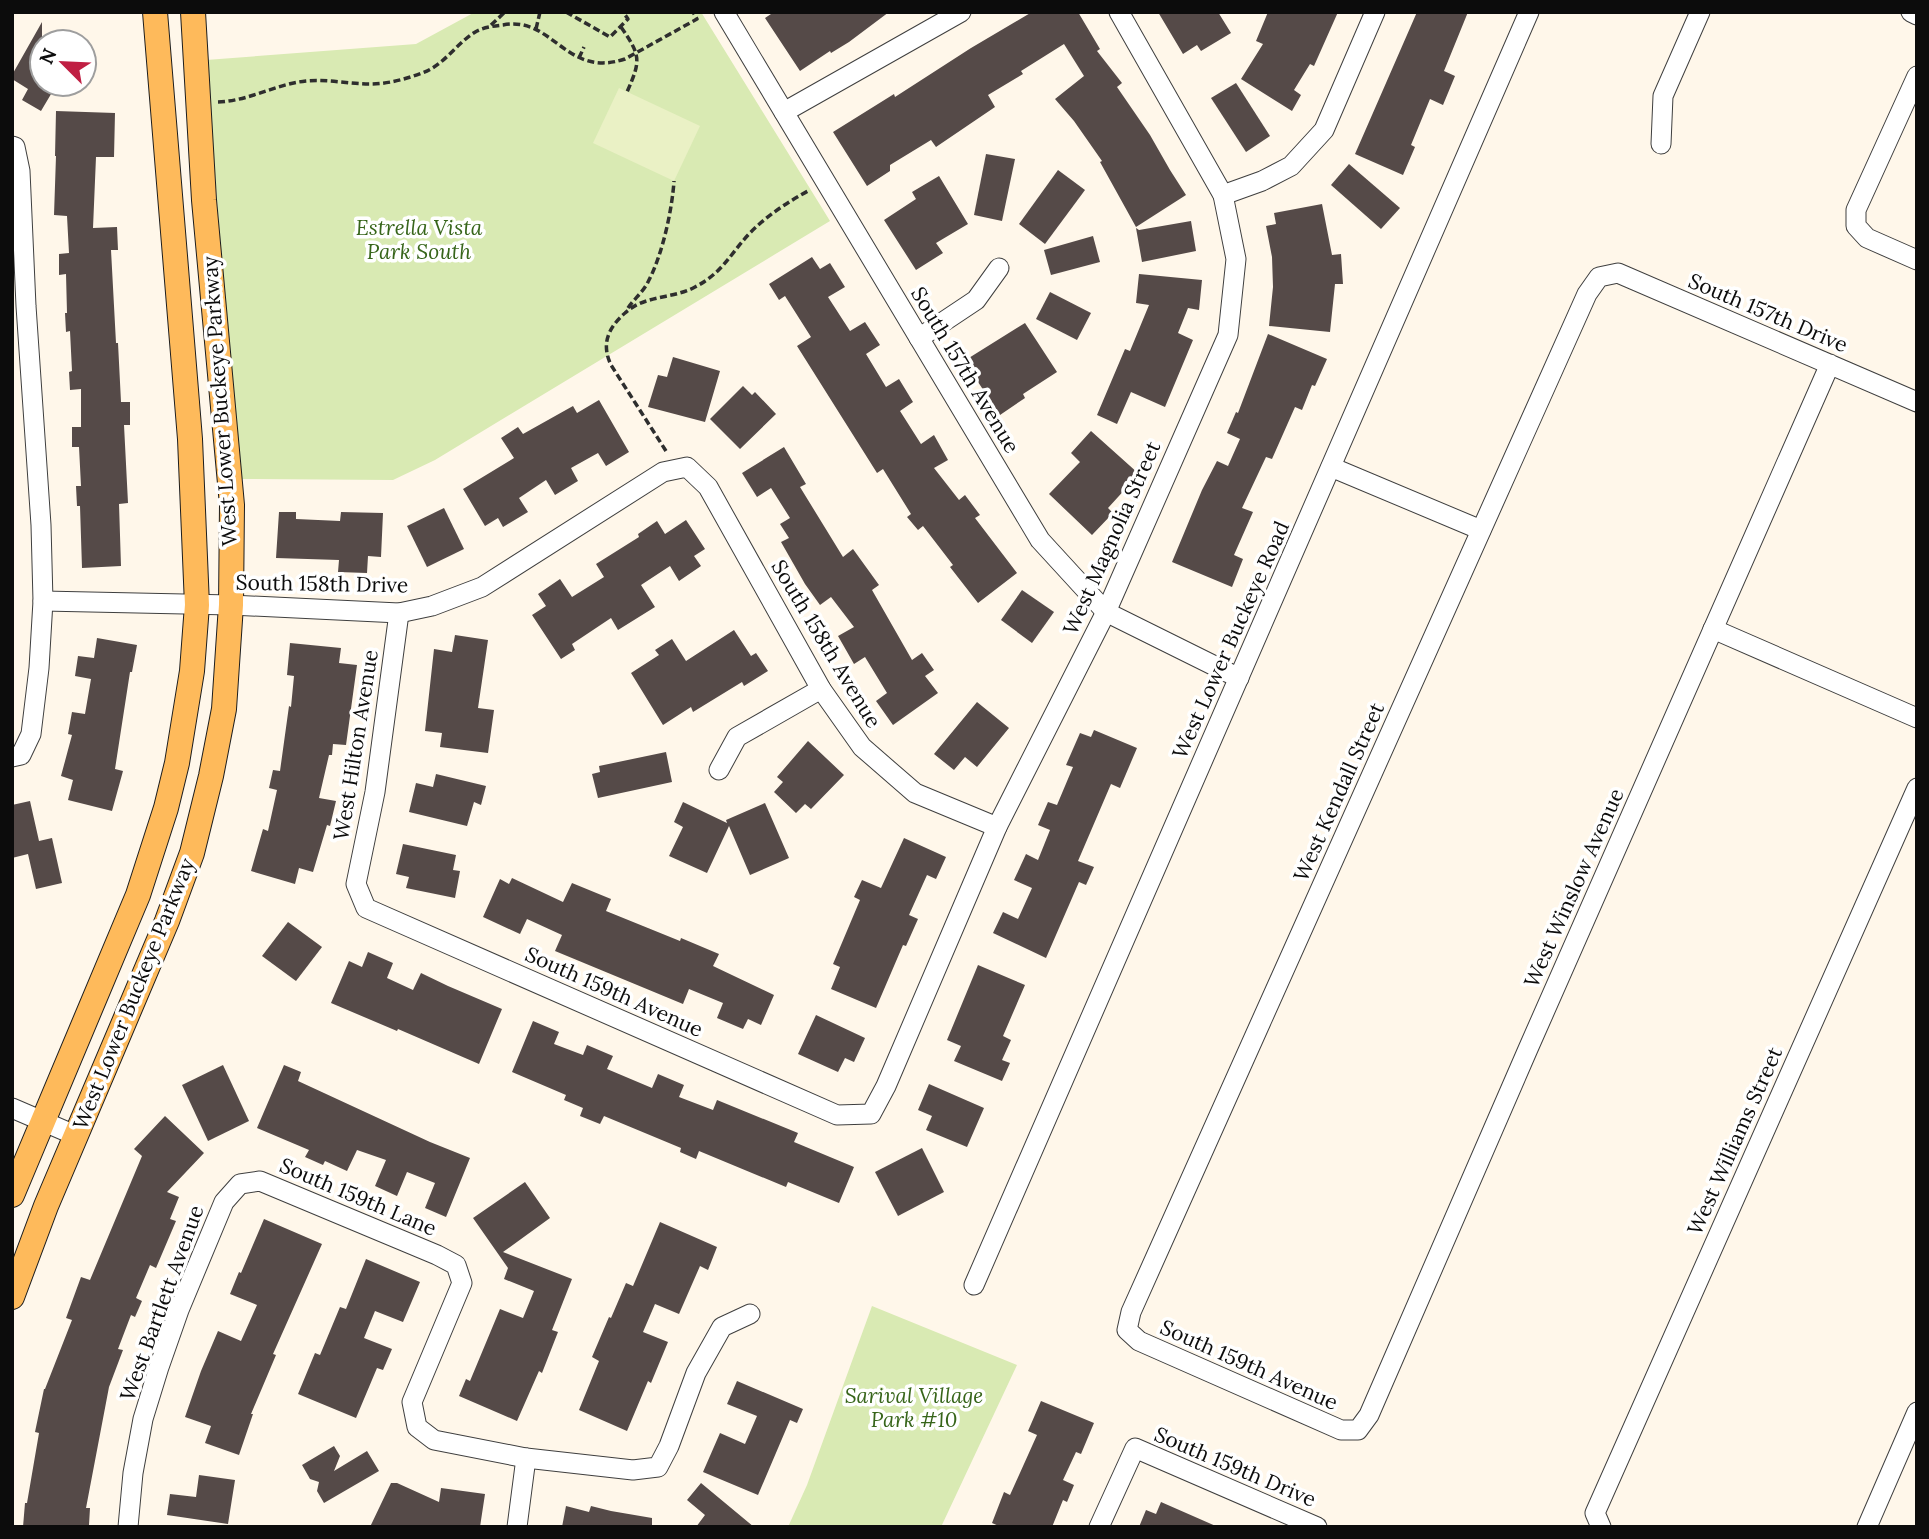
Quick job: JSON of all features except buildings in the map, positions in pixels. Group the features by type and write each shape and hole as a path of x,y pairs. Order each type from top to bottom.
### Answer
{"main road":[{"name":"West Lower Buckeye Parkway","path":"12,1195 138,895 166,808 186,717 192,671 197,605 190,439 155,12"},
{"name":"West Lower Buckeye Parkway","path":"12,1297 33,1237 167,921 192,853 224,709 231,605 232,505 204,200 193,12"}],"street":[{"name":"South 157th Avenue","path":"724,12 1040,540 1106,612 1239,678"},
{"path":"784,113 961,12"},
{"name":"West Magnolia Street","path":"871,1114 886,1086 997,827 1106,612 1228,335 1236,260 1223,195 1119,12"},
{"path":"1223,195 1262,181 1291,166 1324,130 1376,12"},
{"name":"West Lower Buckeye Road","path":"974,1285 1529,12"},
{"path":"1661,144 1663,96 1700,12"},
{"path":"1910,12 1917,15"},
{"path":"1917,76 1856,209 1856,226 1867,238 1917,260"},
{"path":"13,146 20,171 43,601 31,734 17,756"},
{"path":"919,338 976,300 999,268"},
{"name":"South 157th Drive","path":"1599,277 1618,273 1917,402"},
{"name":"West Kendall Street","path":"1127,1330 1131,1312 1481,530 1587,294 1599,277"},
{"name":"West Winslow Avenue","path":"1358,1430 1369,1415 1830,365"},
{"name":"South 158th Drive","path":"43,601 231,605 399,613 432,606 482,587 663,472 687,467"},
{"name":"South 158th Avenue","path":"687,467 708,487 821,689 862,747 915,793 997,827"},
{"path":"1331,467 1481,530"},
{"name":"West Hilton Avenue","path":"356,884 375,792 399,613"},
{"path":"1713,629 1917,718"},
{"path":"719,770 737,737 821,689"},
{"name":"West Williams Street","path":"1598,1520 1917,788"},
{"name":"South 159th Avenue","path":"356,884 366,908 837,1115 871,1114"},
{"path":"12,1108 76,1136"},
{"name":"South 159th Lane","path":"240,1184 260,1181 456,1265 462,1283 412,1402 417,1427 434,1440 526,1458"},
{"name":"West Bartlett Avenue","path":"128,1527 133,1473 143,1419 159,1367 179,1310 224,1202 240,1184"},
{"path":"517,1527 526,1458 633,1470 658,1467 669,1446 696,1373 722,1327 750,1314"},
{"name":"South 159th Avenue","path":"1127,1330 1139,1341 1341,1430 1358,1430"},
{"path":"1867,1527 1917,1412"},
{"name":"South 159th Drive","path":"1099,1527 1135,1448 1317,1527"}],"path":[{"path":"491,26 505,12"},
{"path":"536,29 540,12"},
{"path":"566,12 610,37 628,19 624,12"},
{"path":"199,102 230,102 306,81 369,84 400,80 431,69 470,35 491,26 515,24 536,29 579,58 593,63 617,62 697,19 693,12"},
{"path":"621,27 638,58 627,92"},
{"path":"579,58 584,47"},
{"path":"687,467 663,449 611,365 605,346 608,337 615,323 628,310 646,301 674,296 698,286 721,269 769,215 825,180"},
{"path":"628,310 648,283 654,269 673,201 674,181"}],"green space":[{"name":"Estrella Vista Park South","path":"475,12 701,12 830,221 435,460 393,480 239,479 206,60 416,44"},
{"path":"619,88 700,126 674,181 593,143"},
{"name":"Sarival Village Park #10","path":"872,1306 1017,1365 941,1527 788,1527 807,1485"}]}
